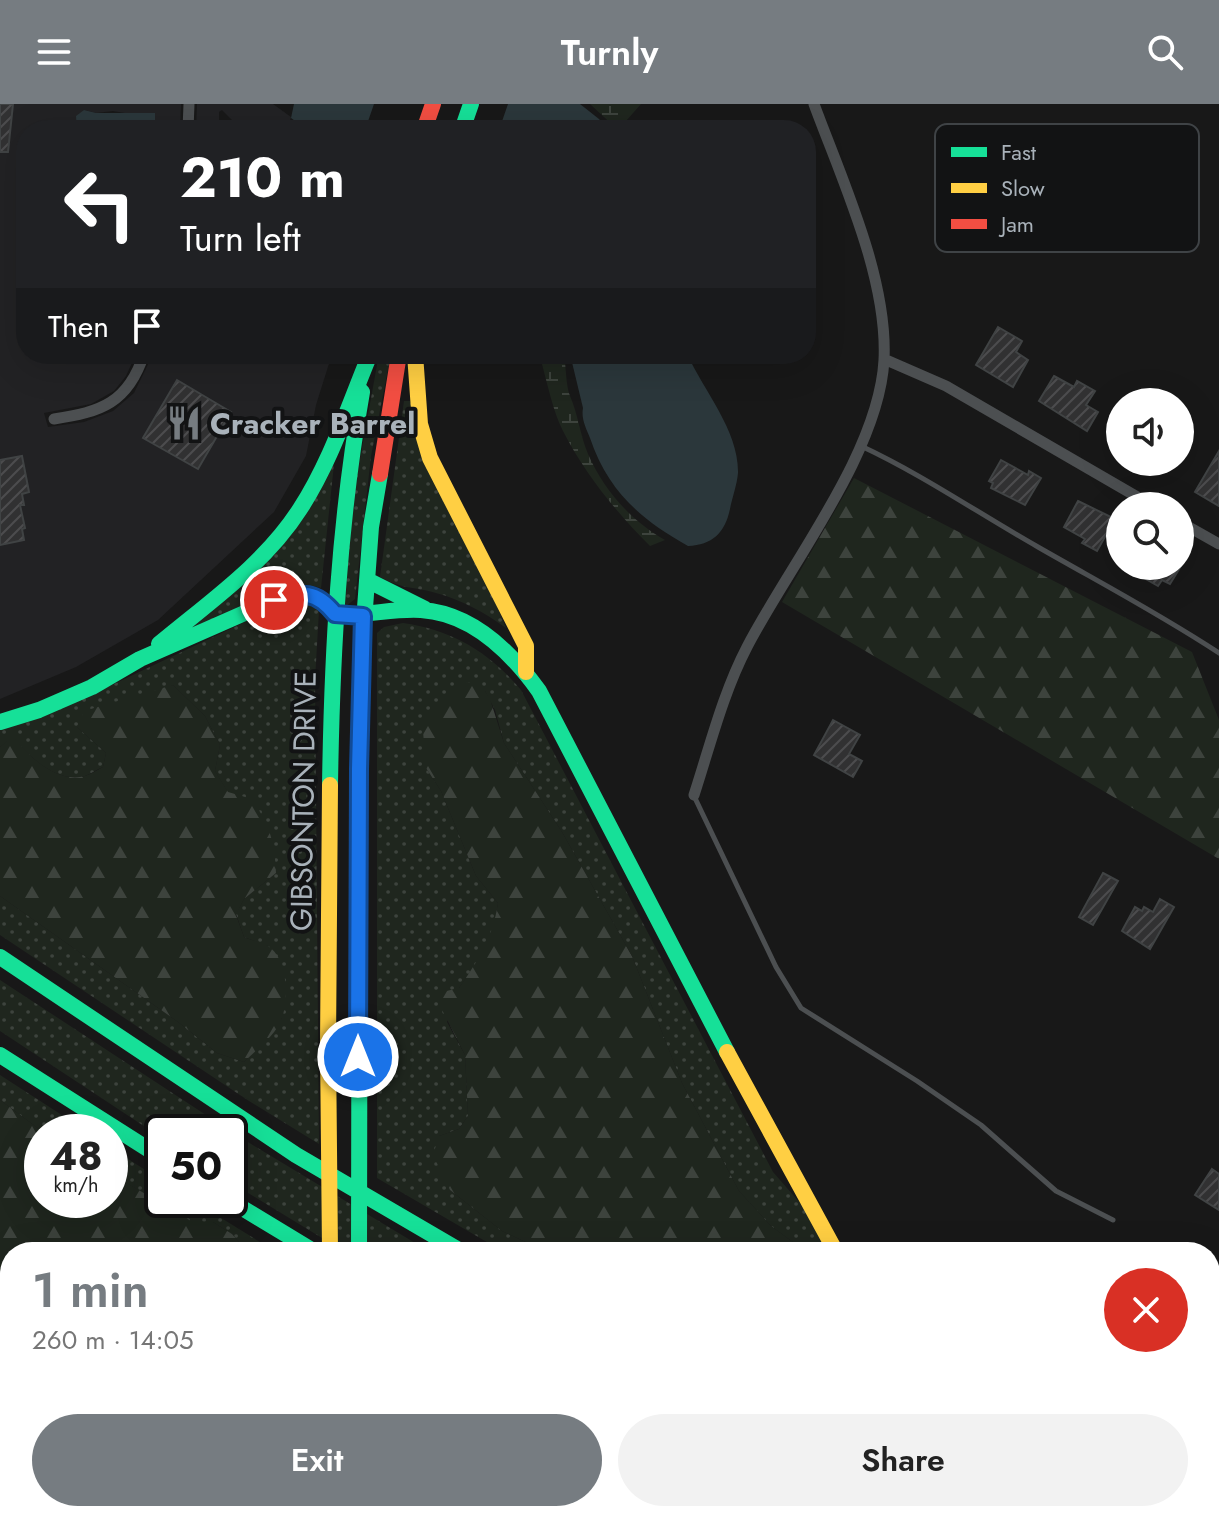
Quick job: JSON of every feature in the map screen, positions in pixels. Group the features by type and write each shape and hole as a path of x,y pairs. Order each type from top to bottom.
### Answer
{"main road":[{"path":"140,659 249,567 294,518 314,488 365,364"},
{"name":"GIBSONTON DRIVE","path":"330,1242 327,1119 331,686 343,515 367,364"},
{"name":"GIBSONTON DRIVE","path":"359,1242 359,769 363,616 376,485 397,364"},
{"path":"416,364 420,424 430,458 526,646 526,672"},
{"path":"367,580 429,611 481,632 497,642 526,672 539,691 767,1130 830,1242"},
{"path":"0,722 39,710 92,687 140,659 274,600 299,594 318,597 335,614 363,616 429,611"},
{"path":"0,957 296,1155 445,1242"},
{"path":"0,1055 144,1147"},
{"path":"248,1211 298,1242"}],"street":[{"path":"694,795 746,649 847,474 874,414 884,359 878,292 814,104"},
{"path":"884,359 946,386 1129,492"},
{"path":"54,419 94,411 119,396 133,380 140,364"},
{"path":"1194,530 1219,544"}],"lane":[{"path":"860,445 908,468 1034,545 1179,626 1219,653"},
{"path":"694,795 776,967 801,1008 981,1125 1056,1191 1113,1220"}],"shaded area":[{"path":"0,104 181,104 180,120 155,120 113,111 96,113 84,110 78,120 16,120 16,364 131,364 114,391 91,404 44,413 48,427 84,422 113,411 134,393 148,364 329,364 316,405 306,456 274,512 158,620 76,667 0,699"},
{"path":"197,104 273,104 291,117 290,120 232,120 222,110 219,120 196,120"},
{"path":"294,104 374,104 368,120 291,118"},
{"path":"508,104 580,104 600,120 502,120"},
{"path":"84,110 96,113 155,113 155,120 76,120 76,116"},
{"path":"572,364 692,364 727,427 737,457 737,478 721,531 711,540 688,546 641,514 616,488 597,457"}],"green space":[{"path":"590,104 641,104 627,120 607,120"},
{"path":"377,364 389,364 371,456 355,599 346,606 353,498"},
{"path":"542,364 565,364 569,392 594,467 619,503 665,540 650,546 613,506 581,462 556,415"},
{"path":"404,401 410,401 506,628 455,599 402,586 380,577"},
{"path":"334,464 321,588 314,586 188,633"},
{"path":"854,478 1192,652 1219,720 1219,859 782,602"},
{"path":"306,602 319,610 315,680 319,1144 0,935 0,896 217,1053 244,1062 269,1037 282,1018 268,946 244,937 236,914 244,899 276,873 215,771 220,745 205,716 173,685 77,727 106,753 103,767 85,776 74,777 44,767 13,737 0,747 0,730 78,701 281,605"},
{"path":"403,623 454,638 483,654 521,690 773,1172 820,1226 829,1242 793,1242 771,1226 739,1191 682,1083 632,956 562,832 504,743 495,710 485,691 426,768 441,791 476,876 498,903 494,927 480,958 459,988 447,1022 465,1055 468,1116 459,1129 439,1136 450,1190 502,1231 526,1242 487,1242 377,1178 377,633 384,627"},
{"path":"468,682 485,691 504,743 562,832 632,956 682,1083 739,1191 771,1226 793,1242 526,1242 502,1231 450,1190 433,1155 439,1136 459,1129 468,1116 465,1055 434,994 459,988 484,948 498,903 476,876 441,791 426,768 423,731 426,721 459,683"},
{"path":"173,685 205,716 220,745 215,771 228,792 252,799 267,825 274,852 276,873 244,899 236,915 244,937 266,944 280,960 286,990 284,1010 266,1042 244,1062 217,1053 0,896 0,747 13,736 35,760 54,772 64,776 85,776 103,767 106,753 77,727 84,711"},
{"path":"0,980 204,1114 144,1114 144,1126 0,1031"},
{"path":"0,1075 60,1114 24,1114 24,1118 0,1100"},
{"path":"0,1100 24,1118 24,1218 128,1218 128,1184 144,1193 144,1218 186,1218 213,1222 239,1242 0,1242"},
{"path":"248,1142 413,1242 329,1242 248,1193"},
{"path":"128,1159 144,1169 144,1194 128,1184"},
{"path":"184,1218 221,1218 260,1242 239,1242 213,1222 191,1222"}],"building":[{"path":"0,104 13,104 8,152 0,152"},
{"path":"998,327 1022,341 1016,352 1028,360 1013,387 976,365"},
{"path":"1054,376 1074,387 1077,381 1095,391 1086,405 1098,412 1087,431 1039,401"},
{"name":"Cracker Barrel","path":"177,380 231,412 198,469 143,438"},
{"path":"1219,451 1219,506 1195,492"},
{"path":"22,456 29,492 22,494 24,505 20,505 24,540 0,545 0,460"},
{"path":"1001,460 1028,475 1029,471 1041,478 1025,505 991,488 993,483 989,481"},
{"path":"1078,501 1106,515 1106,535 1097,551 1082,543 1085,539 1064,527"},
{"path":"1148,580 1162,580 1158,586"},
{"path":"833,720 860,735 849,754 862,761 853,777 814,755"},
{"path":"1103,873 1118,881 1093,925 1079,917"},
{"path":"1160,899 1174,907 1150,949 1122,931 1135,907 1142,911 1144,907 1153,912"},
{"path":"1212,1169 1219,1174 1219,1210 1195,1195"}],"traffic: fast":[{"path":"465,120 471,104"},
{"path":"159,644 235,582 286,529 320,473 366,364"},
{"path":"330,785 338,588 362,392"},
{"path":"359,1242 360,675 371,527 380,474"},
{"path":"367,580 425,609"},
{"path":"0,722 39,710 92,687 140,659 274,600 309,594 326,603 335,614 421,610 457,618 503,649 539,691 727,1052"},
{"path":"0,957 296,1155 445,1242"},
{"path":"0,1055 144,1147"},
{"path":"248,1211 298,1242"}],"traffic: slow":[{"path":"416,364 420,424 430,458 526,646 526,672"},
{"path":"330,785 330,1242"},
{"path":"727,1052 831,1242"}],"traffic: jam":[{"path":"427,120 433,104"},
{"path":"380,474 397,364"}],"place":[{"name":"Cracker Barrel","path":"184,423"}],"route":[{"path":"274,600 309,594 326,603 335,614 363,616 358,1057"}]}
